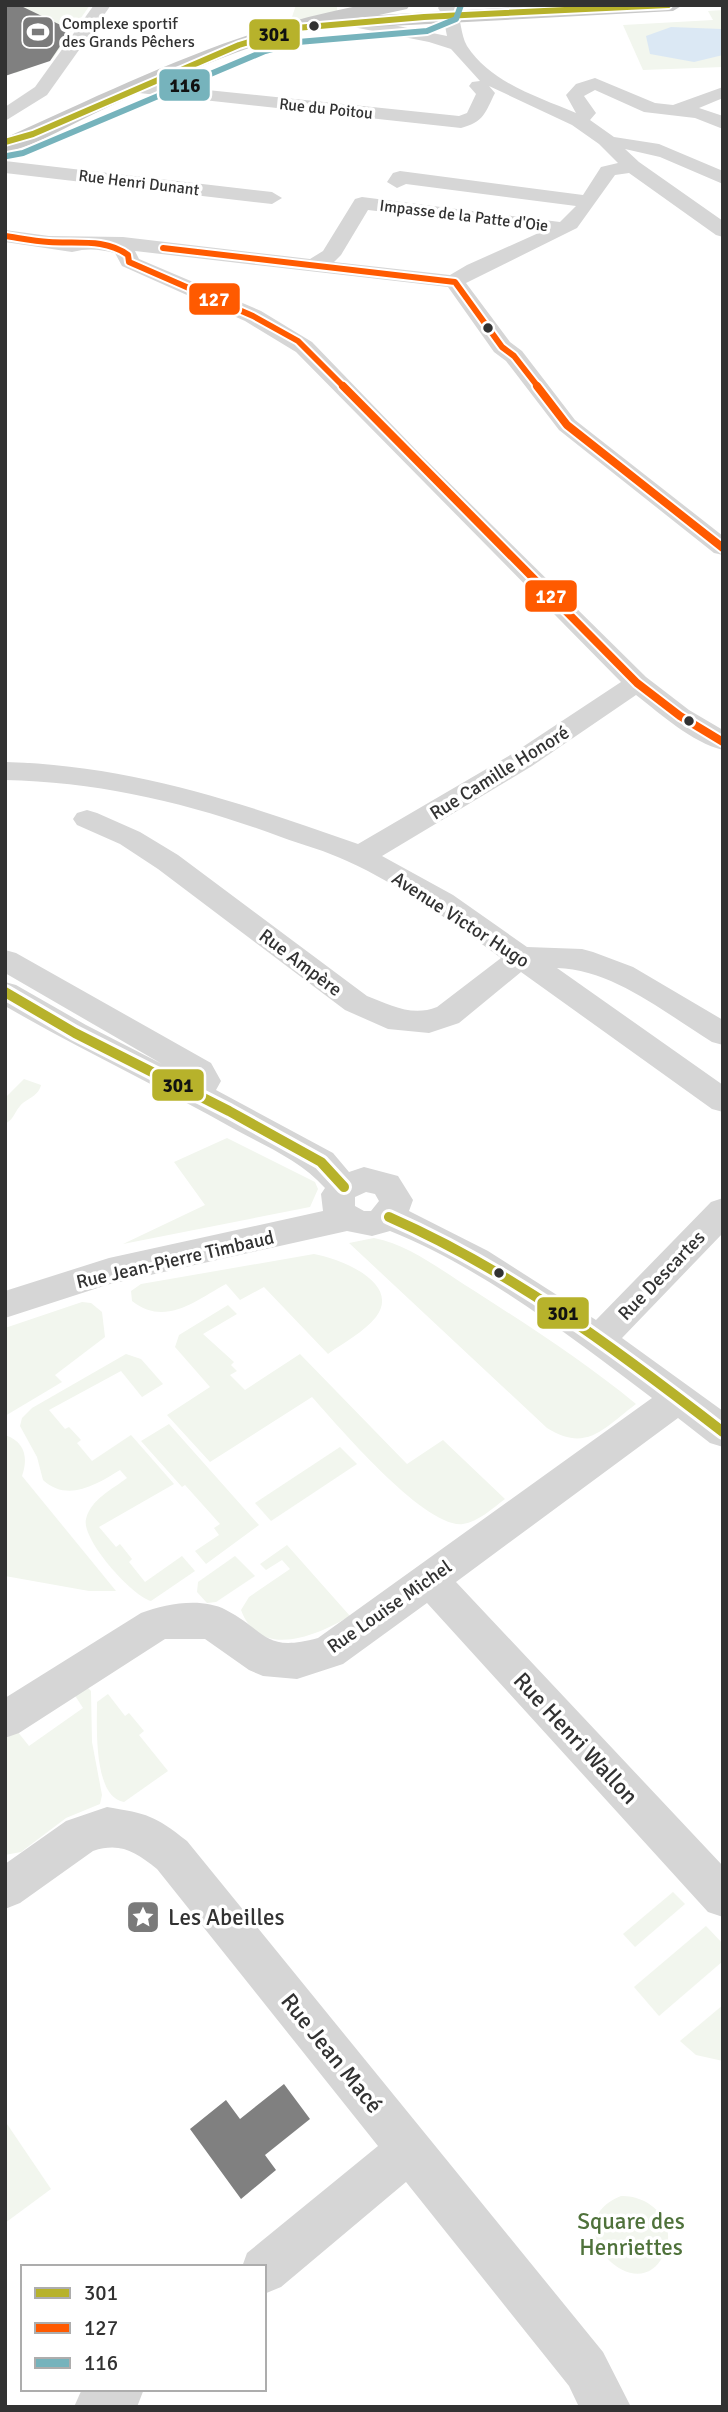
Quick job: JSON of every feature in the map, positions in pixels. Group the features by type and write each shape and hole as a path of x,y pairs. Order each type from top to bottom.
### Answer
{"main road":[{"path":"9,143 239,45 350,14 400,5"},
{"path":"452,9 578,10 673,5"},
{"path":"350,14 424,16 452,9 495,6 578,10"}],"street":[{"path":"5,115 41,92 103,5"},
{"path":"452,9 457,45 474,67 496,85 579,121 632,166 723,231"},
{"path":"350,14 457,45"},
{"path":"579,121 587,114 575,99 575,95 582,88 595,83 651,108 698,113 723,123"},
{"name":"Rue du Poitou","path":"139,88 461,122 474,117 486,93 478,86"},
{"path":"674,111 723,92"},
{"path":"608,143 626,141 642,145 723,178"},
{"path":"51,242 95,242 167,248 455,282 465,274 534,245 572,223 608,171 632,166"},
{"name":"Rue Henri Dunant","path":"5,167 272,198"},
{"path":"397,182 400,177 586,201"},
{"name":"Impasse de la Patte d'Oie","path":"312,266 331,255 362,203 564,228"},
{"path":"5,236 51,242 110,256 128,256 149,249 167,248"},
{"path":"95,242 122,250 128,256 129,262 253,316 304,346 637,683 680,716 723,743"},
{"path":"455,282 502,347 514,356 567,425 723,548"},
{"name":"Rue Camille Honoré","path":"357,854 371,850 522,760 637,683"},
{"name":"Avenue Victor Hugo","path":"5,771 53,772 161,790 235,810 357,854 443,902 723,1101"},
{"name":"Rue Ampère","path":"87,819 130,838 168,862 356,1003 399,1021 429,1022 448,1015 521,957"},
{"path":"521,957 582,958 622,974 723,1034"},
{"path":"5,960 200,1071 205,1081 197,1095"},
{"path":"5,992 75,1033 321,1162 345,1203"},
{"name":"Rue Jean-Pierre Timbaud","path":"5,1305 109,1271 345,1203 368,1224 389,1217 424,1230 477,1260 598,1338"},
{"name":"Rue Descartes","path":"598,1338 623,1317 723,1210"},
{"path":"598,1338 723,1432"},
{"name":"Rue Louise Michel","path":"5,1720 155,1625 170,1620 212,1622 263,1658 297,1661 329,1652 657,1416 676,1396"},
{"name":"Rue Henri Wallon","path":"429,1579 723,1897"},
{"name":"Rue Jean Macé","path":"5,1889 81,1835 107,1827 144,1833 172,1855 586,2369 606,2407"},
{"path":"266,2268 410,2149"},
{"path":"99,2407 118,2391"}],"green space":[{"name":"Complexe sportif des Grands Pêchers","path":"5,5 90,5 53,58 16,73 13,71"},
{"path":"296,5 337,6 337,12 298,23 291,20"},
{"path":"723,10 723,67 643,70 623,25 713,20 708,11"},
{"path":"24,1079 41,1085 40,1089 20,1106 5,1124 5,1098"},
{"path":"227,1138 315,1182 318,1189 310,1207 123,1244 205,1205 174,1162"},
{"path":"374,1238 400,1246 438,1267 556,1345 636,1404 604,1429 584,1438 561,1435 547,1428 349,1243"},
{"path":"314,1254 351,1266 374,1283 381,1293 382,1304 376,1317 328,1354 264,1287 240,1300 226,1284 191,1304 168,1312 156,1312 132,1301 131,1291 141,1284"},
{"path":"82,1302 91,1303 102,1312 105,1337 55,1375 62,1382 5,1416 5,1328"},
{"path":"228,1305 237,1314 203,1334 234,1362 231,1365 237,1371 230,1375 245,1390 300,1354 407,1464 443,1440 505,1499 469,1523 447,1521 405,1494 312,1397 210,1462 167,1415 210,1387 175,1347 179,1335"},
{"path":"126,1354 141,1359 163,1384 142,1397 121,1371 49,1410 65,1429 69,1427 81,1440 77,1443 92,1461 131,1435 174,1484 99,1527 116,1547 120,1544 132,1559 129,1562 145,1582 182,1556 195,1571 151,1601 132,1589 110,1566 91,1540 87,1528 86,1519 93,1506 103,1495 127,1478 120,1470 82,1489 72,1491 53,1487 43,1480 37,1457 20,1426 22,1418 32,1408"},
{"path":"169,1424 259,1525 206,1564 195,1551 219,1535 214,1528 220,1524 141,1441"},
{"path":"5,1435 17,1442 24,1452 22,1476 116,1591 89,1591 5,1576"},
{"path":"340,1447 357,1464 271,1521 255,1503"},
{"path":"287,1545 350,1616 322,1630 291,1639 275,1639 262,1635 250,1626 241,1610 249,1597 290,1569 282,1560 266,1570 260,1564"},
{"path":"235,1556 255,1576 216,1602 207,1603 197,1592 198,1582"},
{"path":"88,1688 91,1691 92,1742 102,1795 100,1804 66,1818 21,1852 5,1855 5,1739 17,1731 29,1746 83,1708 74,1694"},
{"path":"108,1694 125,1716 129,1713 144,1731 139,1735 168,1771 124,1802 114,1797 107,1788 99,1759 97,1702"},
{"path":"673,1892 685,1904 635,1947 623,1934"},
{"path":"706,1926 723,1944 723,1961 659,2016 634,1987"},
{"path":"723,2005 723,2061 696,2055 680,2041"},
{"path":"5,2121 51,2189 5,2223"},
{"name":"Square des Henriettes","path":"621,2196 642,2200 652,2206 665,2222 668,2243 664,2254 652,2270 636,2274 620,2269 606,2257 597,2242 595,2225 602,2209"}],"shaded area":[{"path":"671,27 721,29 723,55 694,62 650,54 646,36"}],"building":[{"name":"Complexe sportif des Grands Pêchers","path":"5,5 19,5 71,30 50,61 5,76"},
{"path":"284,2084 310,2119 265,2155 276,2170 241,2199 190,2129 226,2100 240,2119"}],"transit line":[{"name":"116","path":"7,156 23,153 265,51 298,42 427,31 456,19 461,5"},
{"name":"301","path":"5,142 33,134 239,45 296,28 424,17 668,5"},
{"name":"127","path":"5,236 49,242 101,243 120,249 128,255 129,262 253,316 298,341 637,683 680,716 723,742"},
{"name":"127","path":"163,248 455,282 502,347 514,356 567,425 723,548"},
{"name":"301","path":"5,992 75,1033 229,1111 321,1162 344,1187"},
{"name":"301","path":"389,1217 477,1259 520,1285 604,1342 723,1432"}],"place":[{"name":"Complexe sportif des Grands Pêchers","path":"38,32"},
{"name":"Les Abeilles","path":"143,1917"}]}
